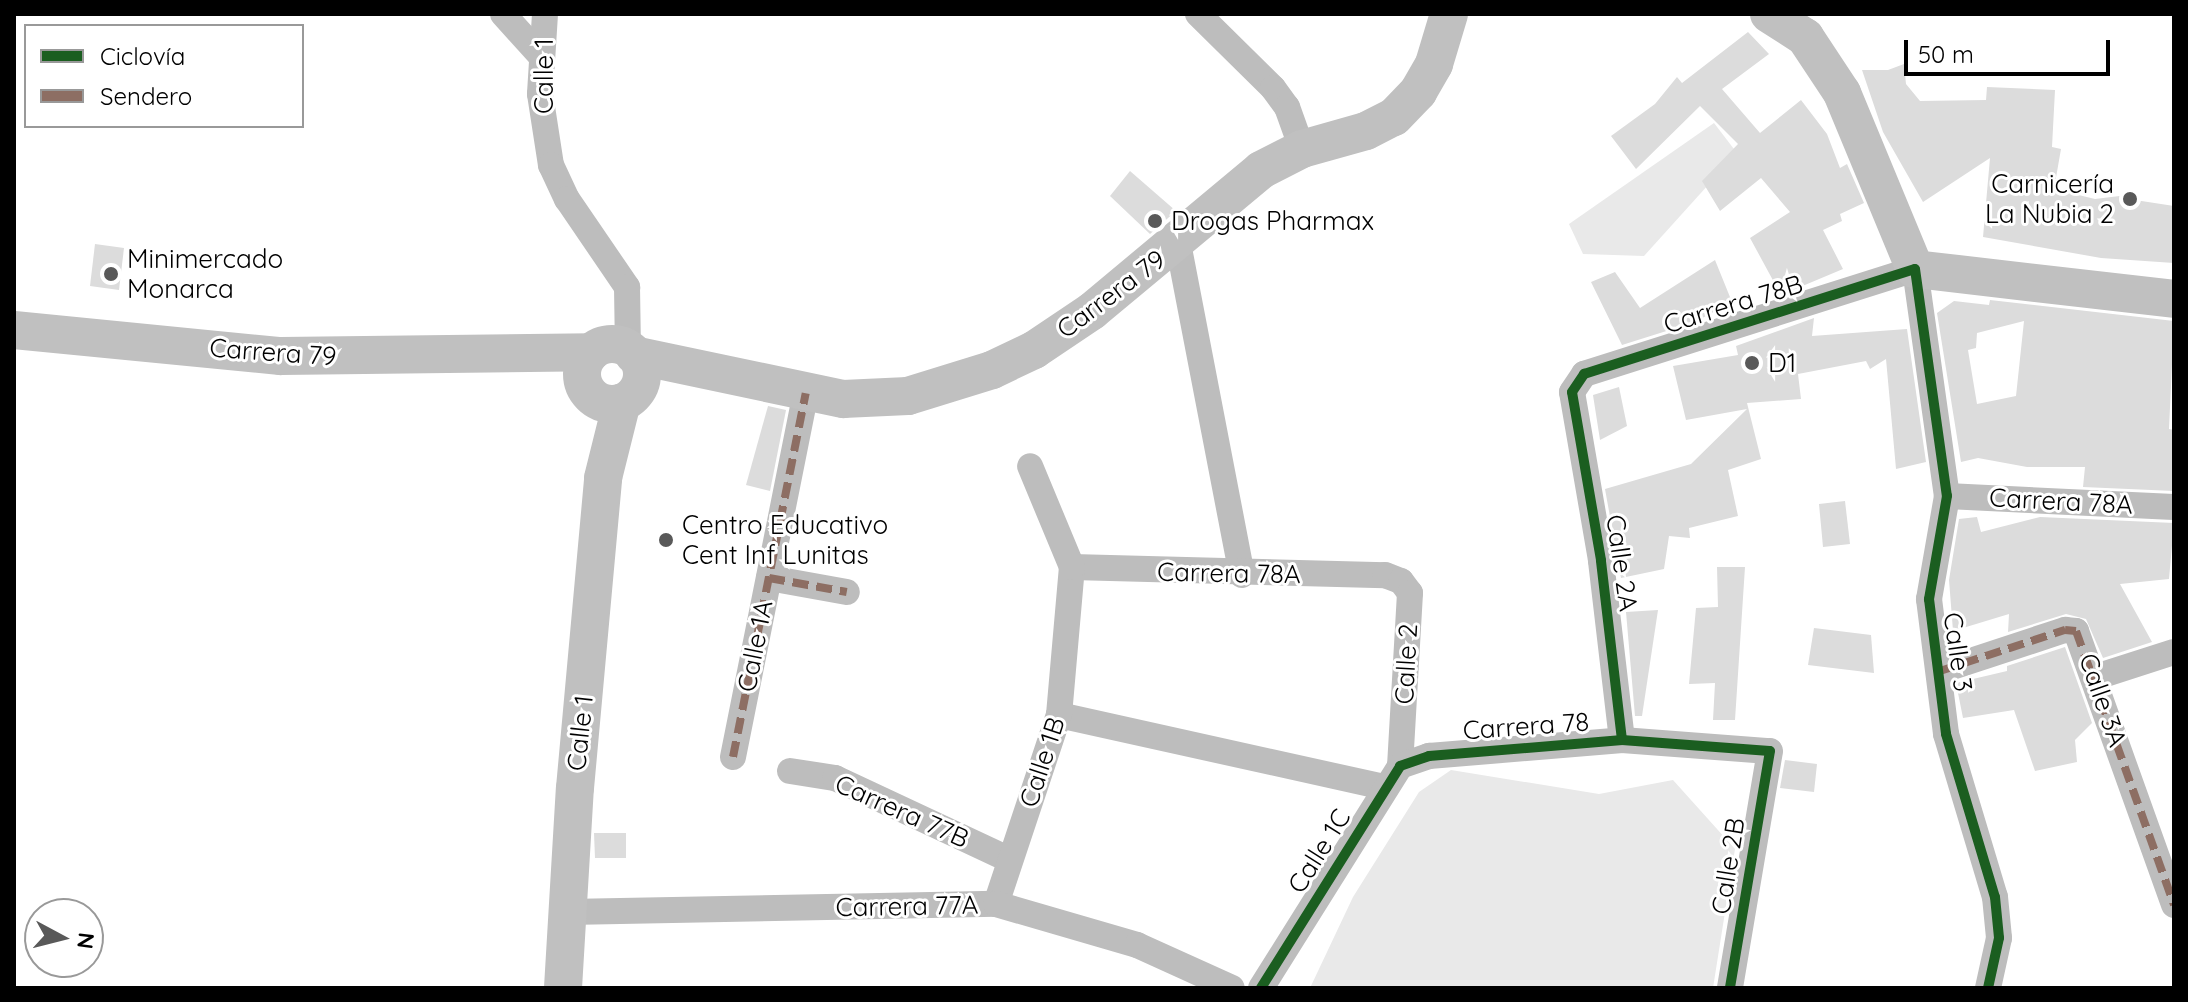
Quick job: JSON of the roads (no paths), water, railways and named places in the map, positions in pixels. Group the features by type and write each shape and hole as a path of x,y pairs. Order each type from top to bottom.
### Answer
{"main road":[{"name":"Carrera 79","path":"14,330 281,356 532,352 612,370 684,363 806,393 879,401 948,386 992,370 1063,333 1178,243 1261,170 1302,149 1366,131 1394,117 1418,92 1434,64 1449,14"},
{"name":"Calle 3","path":"1778,16 1820,55 1842,93 1915,269"},
{"name":"Carrera 78B","path":"1915,269 2174,299"},
{"name":"Calle 1","path":"563,988 612,370"}],"street":[{"path":"503,14 541,56"},
{"name":"Calle 1","path":"545,14 541,56 542,110 551,165 567,199 618,267 627,287 627,307 612,370"},
{"path":"1198,14 1273,88 1287,107 1302,149"},
{"path":"1178,243 1242,575"},
{"name":"Carrera 78B","path":"1572,392 1584,374 1915,269"},
{"name":"Calle 3","path":"1915,269 1947,496 1929,599 1946,734 1995,897 1999,938 1988,988"},
{"name":"Calle 2A","path":"1572,392 1601,560 1622,740"},
{"name":"Calle 1A","path":"733,757 806,393"},
{"path":"1030,466 1072,567"},
{"name":"Carrera 78A","path":"1947,496 2174,507"},
{"name":"Carrera 78A","path":"1072,567 1242,575 1385,575"},
{"name":"Calle 1B","path":"996,904 1059,715 1072,567"},
{"name":"Calle 2","path":"1385,575 1401,581 1410,593 1393,776"},
{"path":"769,578 847,592"},
{"name":"Calle 3A","path":"1940,671 2065,630 2076,631 2096,677 2174,905"},
{"path":"2096,677 2174,652"},
{"path":"1059,715 1393,776"},
{"name":"Carrera 78","path":"1393,776 1429,756 1622,740 1770,751"},
{"name":"Calle 2B","path":"1730,988 1770,751"},
{"name":"Carrera 77B","path":"790,771 835,778 1010,860"},
{"name":"Calle 1C","path":"1261,988 1393,776"},
{"name":"Carrera 77A","path":"568,912 996,904 1137,945 1232,988"}],"place":[{"name":"Carnicería La Nubia 2","path":"2130,199"},
{"name":"Drogas Pharmax","path":"1155,221"},
{"name":"Minimercado Monarca","path":"111,274"},
{"name":"D1","path":"1752,363"},
{"name":"Centro Educativo Cent Inf Lunitas","path":"666,540"}]}
